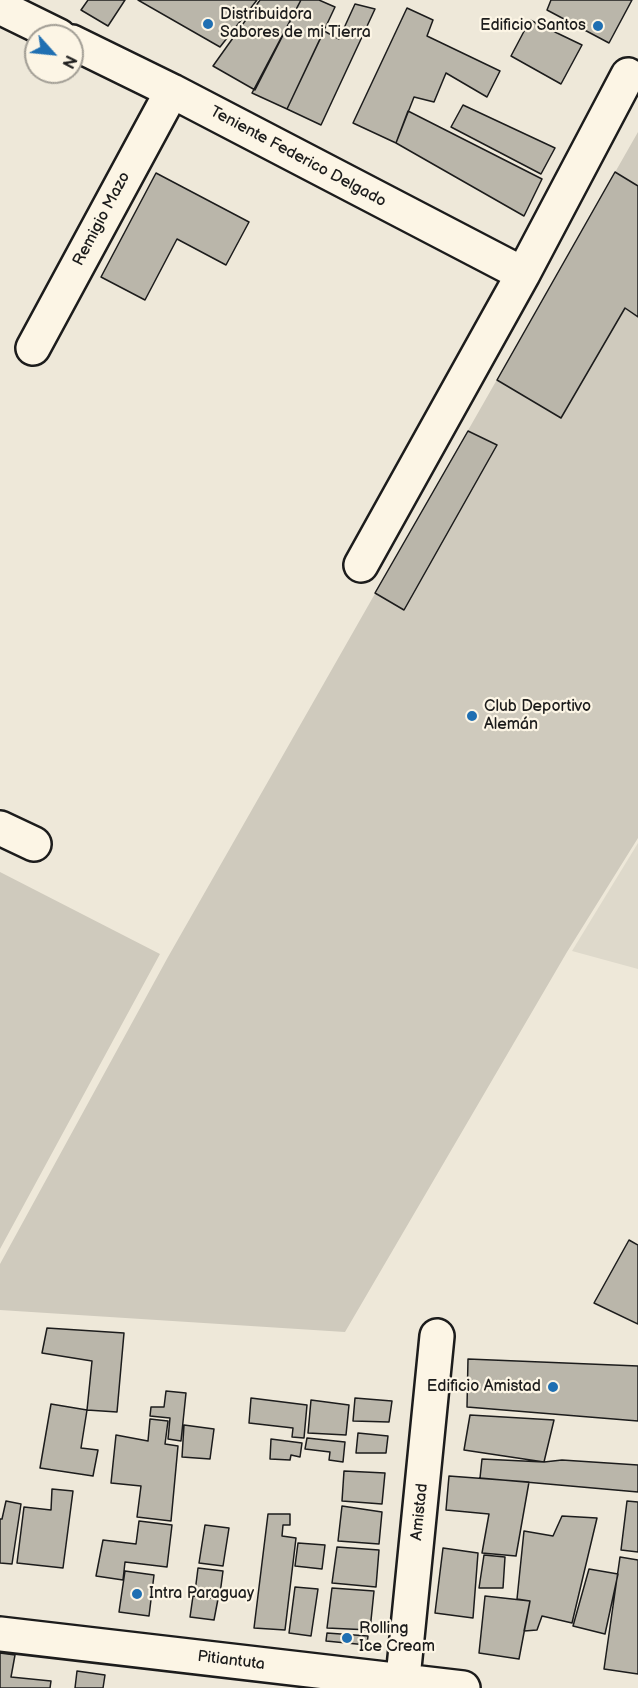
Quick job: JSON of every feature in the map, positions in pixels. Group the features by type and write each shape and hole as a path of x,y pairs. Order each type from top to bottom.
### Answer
{"street":[{"path":"0,7 35,24"},
{"name":"Teniente Federico Delgado","path":"84,48 172,91 523,274"},
{"path":"361,566 523,274 628,75"},
{"name":"Remigio Mazo","path":"33,348 172,91"},
{"path":"0,828 34,844"},
{"name":"Amistad","path":"402,1684 437,1336"},
{"name":"Pitiantuta","path":"0,1634 402,1684 463,1688"}],"shaded area":[{"name":"Club Deportivo Alemán","path":"638,132 638,838 567,952 345,1332 0,1310 0,1264 168,957"},
{"path":"638,843 638,969 572,951"},
{"path":"0,872 160,954 0,1249"}],"building":[{"path":"88,0 125,0 108,26 81,10"},
{"name":"Distribuidora Sabores de mi Tierra","path":"138,0 257,0 220,47"},
{"path":"260,0 301,0 255,90 213,66"},
{"path":"301,0 319,0 335,7 287,109 252,93"},
{"name":"Edificio Santos","path":"551,0 632,0 609,43 547,10"},
{"path":"355,4 375,9 321,125 287,109 324,31 339,39"},
{"path":"407,8 433,20 427,36 500,71 487,97 446,73 434,102 414,97 396,143 353,123"},
{"path":"530,20 582,45 561,84 511,56"},
{"path":"463,105 555,148 541,174 451,127"},
{"path":"408,111 542,179 524,216 396,143"},
{"path":"615,172 638,186 638,317 625,308 561,418 497,380"},
{"path":"156,173 249,222 226,265 177,239 145,300 101,277"},
{"path":"468,431 497,445 404,610 375,593"},
{"path":"629,1240 638,1245 638,1324 594,1303"},
{"path":"47,1328 124,1333 117,1412 87,1410 92,1361 42,1353"},
{"name":"Edificio Amistad","path":"468,1359 638,1366 638,1421 467,1407"},
{"path":"166,1391 186,1393 181,1441 168,1439 170,1418 150,1416 151,1407 164,1407"},
{"path":"251,1398 307,1405 304,1438 292,1437 293,1428 249,1423"},
{"path":"355,1398 392,1401 389,1422 353,1421"},
{"path":"311,1400 349,1405 346,1435 308,1433"},
{"path":"51,1404 87,1410 81,1448 98,1450 93,1476 40,1468"},
{"path":"470,1415 554,1420 544,1462 464,1450"},
{"path":"150,1419 168,1421 165,1444 178,1446 171,1521 137,1517 141,1486 111,1483 116,1435 148,1441"},
{"path":"184,1425 214,1429 210,1459 182,1457"},
{"path":"358,1433 388,1436 386,1453 356,1453"},
{"path":"307,1438 345,1442 343,1462 329,1460 330,1452 305,1449"},
{"path":"271,1439 302,1443 300,1457 291,1455 290,1460 270,1459"},
{"path":"482,1459 544,1462 562,1460 638,1465 638,1492 480,1478"},
{"path":"344,1471 385,1473 382,1504 342,1501"},
{"path":"449,1476 529,1482 516,1556 482,1553 489,1514 446,1510"},
{"path":"52,1489 73,1491 63,1568 17,1563 24,1507 51,1510"},
{"path":"6,1501 21,1504 12,1564 0,1563 0,1519 2,1519"},
{"path":"627,1501 638,1502 638,1552 621,1550"},
{"path":"342,1506 382,1512 379,1544 338,1541"},
{"path":"268,1514 290,1514 290,1525 283,1525 282,1536 296,1538 285,1630 254,1628"},
{"path":"562,1516 597,1518 572,1623 542,1616 537,1630 524,1631 530,1601 517,1599 524,1531 553,1536"},
{"path":"139,1521 172,1525 167,1567 125,1562 123,1580 96,1576 103,1540 136,1544"},
{"path":"205,1525 229,1528 223,1566 199,1563"},
{"path":"298,1543 325,1545 322,1569 295,1566"},
{"path":"337,1547 379,1550 376,1587 332,1583"},
{"path":"443,1548 478,1553 473,1618 435,1613"},
{"path":"484,1555 505,1557 503,1588 479,1588"},
{"path":"620,1557 638,1560 638,1674 604,1669"},
{"path":"198,1568 223,1571 220,1594 195,1592"},
{"path":"589,1569 618,1574 605,1634 573,1626"},
{"name":"Intra Paraguay","path":"125,1571 154,1575 149,1616 119,1612"},
{"path":"295,1587 318,1589 311,1636 289,1633"},
{"path":"332,1588 374,1591 370,1630 327,1628"},
{"path":"193,1596 218,1599 214,1620 190,1617"},
{"path":"485,1596 530,1601 519,1659 479,1653"},
{"name":"Rolling Ice Cream","path":"327,1633 368,1636 367,1645 326,1641"},
{"path":"0,1653 15,1655 11,1677 51,1681 50,1688 0,1688"},
{"path":"77,1671 105,1675 103,1688 75,1688"}],"place":[{"name":"Distribuidora Sabores de mi Tierra","path":"208,24"},
{"name":"Edificio Santos","path":"598,26"},
{"name":"Club Deportivo Alemán","path":"472,716"},
{"name":"Edificio Amistad","path":"553,1387"},
{"name":"Intra Paraguay","path":"137,1594"},
{"name":"Rolling Ice Cream","path":"347,1638"}]}
